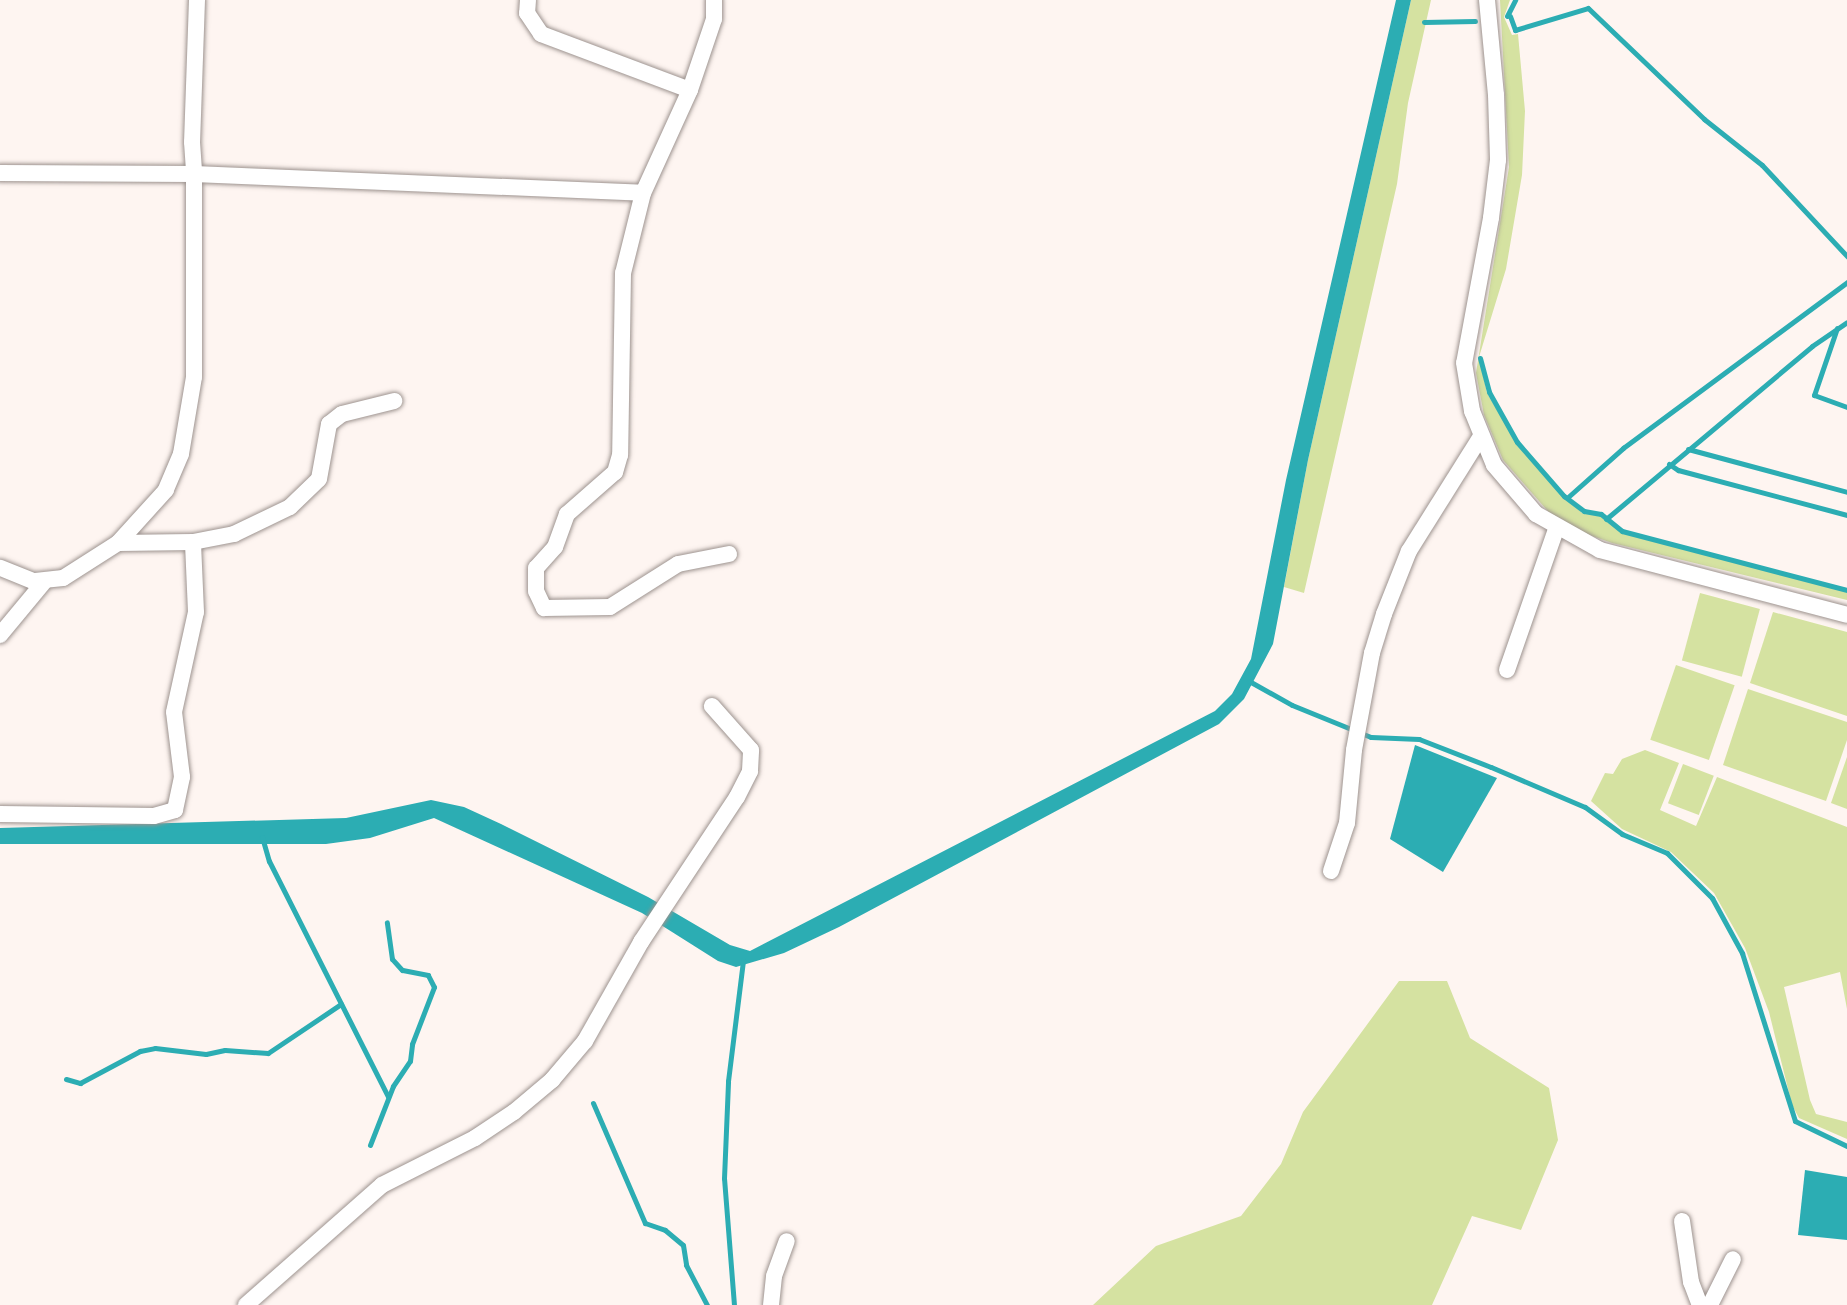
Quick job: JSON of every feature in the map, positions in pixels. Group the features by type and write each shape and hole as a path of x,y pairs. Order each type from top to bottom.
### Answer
{"street":[{"path":"0,568 44,582 63,578 118,543 166,490 181,454 194,377 192,142 197,0"},
{"path":"528,0 526,14 541,34 690,90"},
{"path":"714,0 714,19 690,90 644,194 623,273 620,455 615,472 567,513 555,546 536,568 536,591 544,608 610,607 678,564 729,554"},
{"path":"1486,0 1497,107 1498,160 1491,218 1464,363 1472,411 1494,465 1513,490 1556,529 1625,559 1847,615"},
{"path":"0,172 194,174 644,194"},
{"path":"118,543 193,542 234,534 290,507 319,479 329,424 342,414 394,401"},
{"path":"1331,871 1347,823 1354,750 1372,653 1384,614 1409,552 1481,436"},
{"path":"1507,670 1556,529"},
{"path":"0,814 154,816 175,810 182,777 174,711 196,612 193,542"},
{"path":"0,635 44,582"},
{"path":"246,1305 382,1185 474,1138 514,1112 552,1080 585,1041 640,942 737,797 750,771 751,750 712,706"},
{"path":"1682,1221 1691,1282 1700,1305"},
{"path":"771,1305 774,1276 787,1241"},
{"path":"1710,1305 1733,1259"}],"green space":[{"path":"1411,0 1431,0 1408,103 1397,184 1304,593 1284,587 1308,460"},
{"path":"1500,0 1510,0 1504,17 1512,35 1518,34 1525,111 1522,175 1506,269 1479,357 1487,393 1516,442 1582,513 1600,516 1621,532 1847,591 1847,600 1612,543 1578,531 1553,517 1503,460 1484,415 1476,373 1509,167"},
{"path":"1700,593 1760,609 1742,677 1682,661"},
{"path":"1773,612 1847,632 1847,716 1750,683"},
{"path":"1676,665 1735,685 1709,760 1650,740"},
{"path":"1748,689 1847,722 1847,740 1826,801 1723,765"},
{"path":"1645,750 1679,763 1660,810 1696,826 1717,777 1847,827 1847,1009 1840,972 1784,987 1810,1100 1816,1114 1847,1122 1847,1139 1799,1118 1792,1105 1769,1012 1745,948 1714,893 1671,852 1622,829 1591,801 1605,773 1613,774 1622,759"},
{"path":"1847,757 1847,809 1831,803"},
{"path":"1683,764 1714,776 1699,815 1668,803"},
{"path":"1399,981 1447,981 1470,1038 1549,1088 1558,1140 1521,1230 1472,1216 1432,1305 1093,1305 1156,1246 1241,1216 1281,1164 1303,1112"}],"water":[{"path":"1396,0 1411,0 1308,460 1273,644 1244,699 1219,724 839,927 784,953 736,967 718,961 642,913 434,818 370,838 326,844 0,844 0,828 346,818 431,800 464,807 501,824 648,897 730,945 750,951 1215,711 1232,694 1251,659 1286,480"},
{"path":"1415,745 1497,778 1443,872 1390,839"},
{"path":"1805,1170 1847,1177 1847,1240 1798,1235"}],"waterway":[{"path":"1507,16 1515,0"},
{"path":"1510,16 1515,30 1588,8 1704,119 1762,165 1847,256"},
{"path":"1424,22 1475,21"},
{"path":"1568,497 1623,448 1847,282"},
{"path":"1606,519 1812,346 1847,322"},
{"path":"1837,328 1814,395 1847,407"},
{"path":"1480,358 1489,392 1517,442 1564,496 1584,511 1601,514 1622,531 1847,590"},
{"path":"1688,449 1847,492"},
{"path":"1669,464 1678,470 1847,515"},
{"path":"1249,681 1292,705 1371,737 1419,739 1491,767 1585,807 1622,834 1667,853 1712,898 1742,953 1795,1121 1847,1146"},
{"path":"262,837 269,861 388,1097"},
{"path":"370,1145 393,1086 410,1061 412,1044 434,987 428,975 402,970 392,959 387,922"},
{"path":"734,1305 724,1178 728,1081 743,960"},
{"path":"66,1079 80,1083 140,1051 155,1048 206,1054 225,1050 268,1053 341,1004"},
{"path":"593,1103 645,1223 665,1230 683,1245 686,1265 707,1305"}]}
